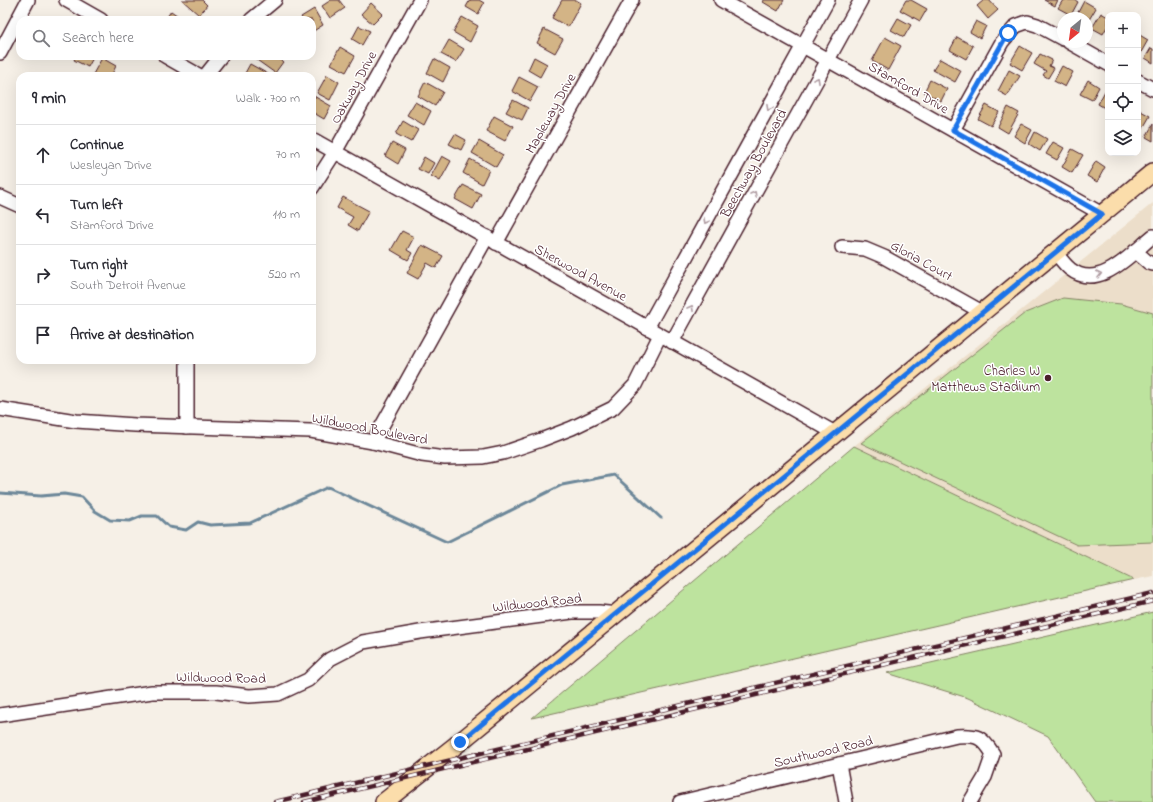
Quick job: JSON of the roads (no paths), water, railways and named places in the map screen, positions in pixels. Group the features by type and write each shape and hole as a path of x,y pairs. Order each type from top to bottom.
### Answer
{"main road":[{"path":"384,802 617,614 1153,172"}],"street":[{"path":"16,16 28,0"},
{"path":"66,0 94,16"},
{"path":"256,16 275,0"},
{"name":"Oakway Drive","path":"316,182 335,152 420,0"},
{"name":"Mapleway Drive","path":"373,442 632,0"},
{"name":"Stamford Drive","path":"721,0 1102,214"},
{"name":"Beechway Boulevard","path":"647,328 828,0"},
{"name":"Beechway Boulevard","path":"672,342 862,0"},
{"path":"0,52 5,32 16,17"},
{"path":"953,130 1002,42 1016,26 1027,22 1037,25 1057,36"},
{"path":"1080,48 1105,62"},
{"path":"172,60 193,72"},
{"path":"208,72 217,60"},
{"path":"1141,83 1153,89"},
{"name":"Sherwood Avenue","path":"316,141 835,434"},
{"path":"0,197 16,204"},
{"path":"1055,252 1070,269 1086,277 1110,271 1153,236"},
{"name":"Gloria Court","path":"842,247 865,249 884,257 982,312"},
{"path":"1135,251 1149,263 1153,264"},
{"name":"Wildwood Boulevard","path":"0,409 76,421 187,427 311,431 373,442 422,455 470,458 503,453 541,440 572,428 613,408 635,385 660,335"},
{"path":"187,427 188,364"},
{"name":"Wildwood Road","path":"0,715 152,692 216,692 249,696 278,694 308,680 330,659 364,642 420,632 572,612 617,614"},
{"name":"Southwood Road","path":"684,802 957,736 975,735 986,743 993,754 985,777 970,802"},
{"path":"839,764 846,802"}],"waterway":[{"path":"0,493 41,496 64,494 82,497 95,511 110,520 130,521 142,516 157,516 169,527 186,530 198,522 210,525 250,523 328,487 447,542 562,485 614,475 661,518"}],"railway":[{"path":"275,802 1153,593"},
{"path":"304,802 1153,601"}],"place":[{"name":"Charles W Matthews Stadium","path":"1048,378"}]}
